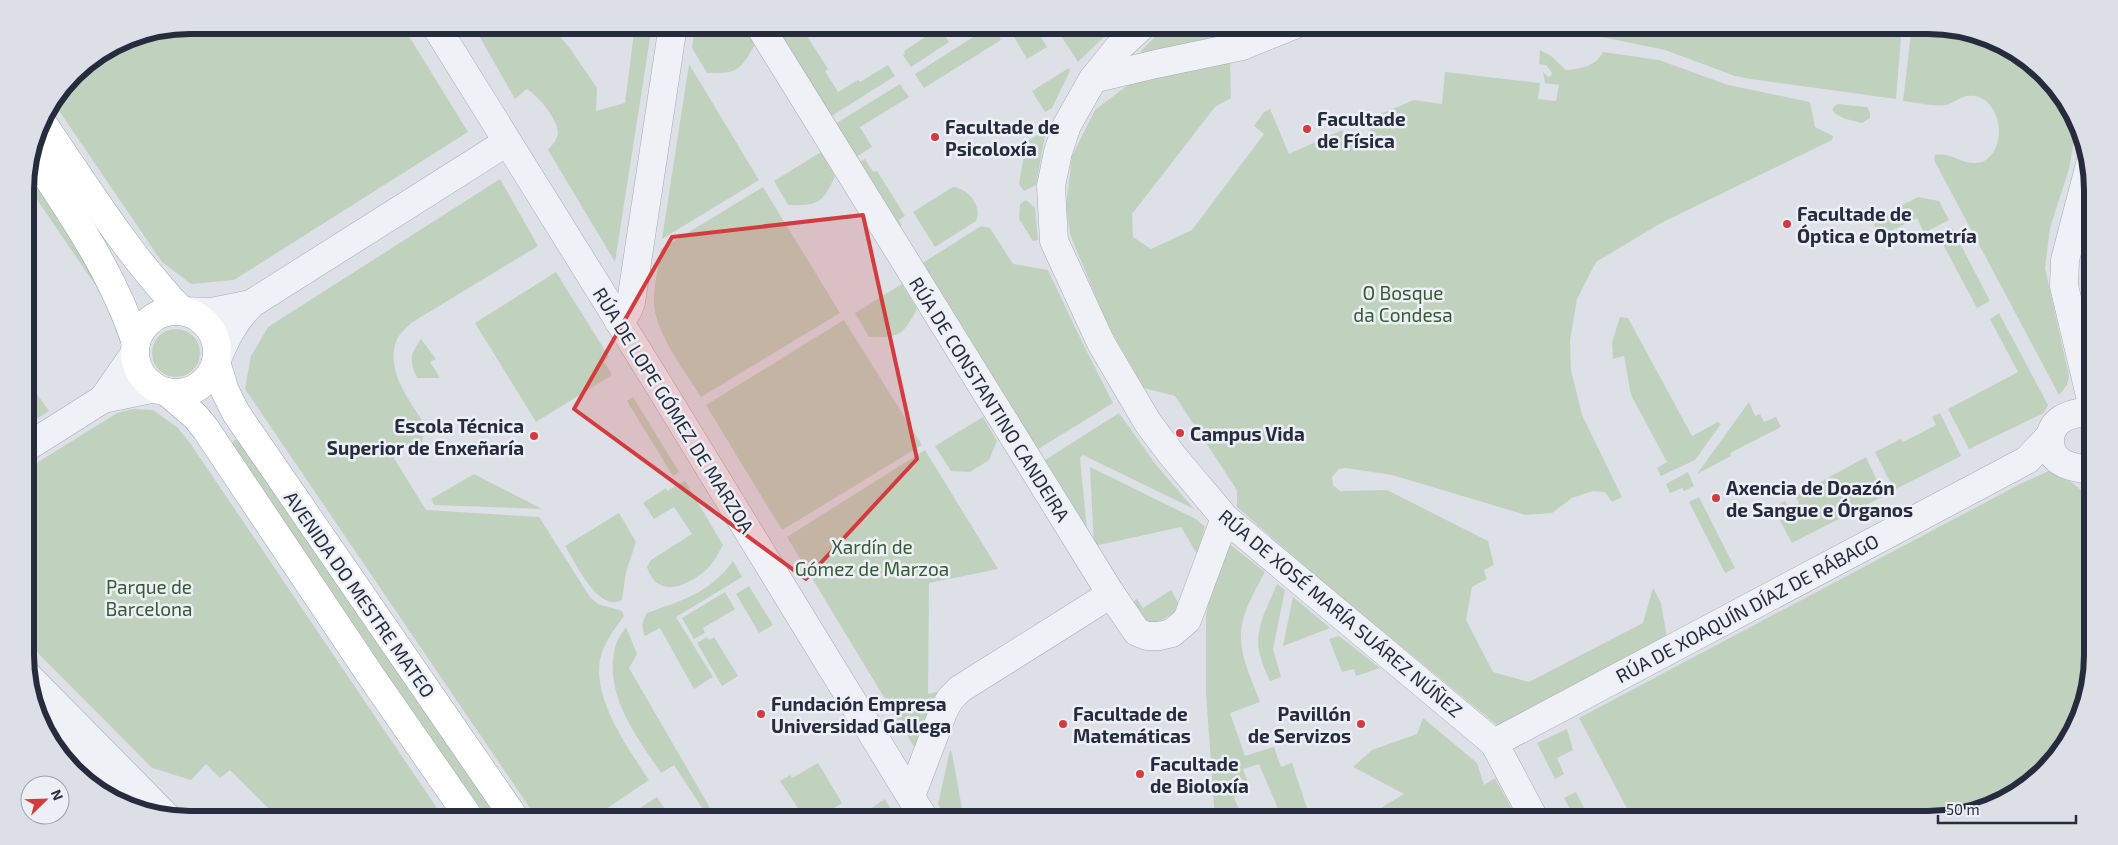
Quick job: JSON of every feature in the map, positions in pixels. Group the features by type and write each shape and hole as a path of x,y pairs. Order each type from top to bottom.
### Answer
{"main road":[{"path":"47,128 137,260 182,311"},
{"path":"37,161 86,235 120,300 141,373 149,383 162,390 181,393 198,387 209,377 216,362 216,343 208,327 198,317 182,311 167,312 151,319 142,329 135,348"},
{"name":"AVENIDA DO MESTRE MATEO","path":"216,362 225,391 236,413 510,811"},
{"name":"AVENIDA DO MESTRE MATEO","path":"162,390 192,412 205,428 465,811"}],"street":[{"name":"RÚA DE LOPE GÓMEZ DE MARZOA","path":"441,34 920,811"},
{"path":"619,322 628,310 631,302 672,34"},
{"name":"RÚA DE CONSTANTINO CANDEIRA","path":"765,34 1110,594 1137,632 1147,636 1172,633 1187,620 1225,518"},
{"name":"RÚA DE XOSÉ MARÍA SUÁREZ NÚÑEZ","path":"1133,34 1118,48 1093,79 1067,125 1058,152 1051,186 1054,241 1101,343 1132,396 1172,455 1225,518 1494,743 1530,811"},
{"path":"1093,79 1242,46 1272,34"},
{"path":"216,362 235,321 251,304 508,142"},
{"path":"2084,190 2065,260 2064,286 2084,370"},
{"path":"182,311 211,312 230,310 251,304"},
{"path":"103,398 135,348"},
{"path":"34,442 103,398 162,390"},
{"name":"RÚA DE XOAQUÍN DÍAZ DE RÁBAGO","path":"1494,743 2027,460 2050,436 2058,422 2065,417 2084,412"},
{"path":"2050,436 2052,453 2065,465 2084,462"},
{"path":"2027,460 2084,469"},
{"path":"911,796 943,712 950,699 960,689 1110,594"},
{"path":"38,689 78,743 107,787"},
{"path":"55,733 78,743 155,807"}],"highlighted area":[{"path":"863,215 917,459 806,579 574,409 672,237"}],"green space":[{"path":"408,34 468,132 234,280 191,284 162,262 57,108 72,87 87,72 111,55 130,46 149,39 169,35"},
{"path":"478,34 558,34 597,88 596,111 625,103 634,34 651,34 615,262 548,150 558,135 555,121 542,102 527,89 515,99"},
{"path":"694,34 749,34 755,44 742,65 725,73 707,73 692,48"},
{"path":"779,34 806,34 828,69 825,71 838,92 858,80 860,82 888,65 895,76 830,117"},
{"path":"922,34 944,34 949,42 911,67 903,55 905,54 904,51 924,38"},
{"path":"978,34 997,34 1001,40 924,88 915,74"},
{"path":"1012,34 1039,34 1047,47 1027,59"},
{"path":"1060,34 1107,34 1078,62"},
{"path":"1158,34 1248,34 1144,56 1140,52"},
{"path":"1600,34 1901,34 1896,99 1735,76 1665,50 1602,37"},
{"path":"1911,34 1939,34 1979,42 2006,55 2039,79 2063,112 2072,130 2074,141 2069,169 2050,228 2045,268 2069,376 2067,385 2059,395 1934,160 1935,155 1941,154 1971,163 1984,161 1996,147 1999,137 1999,126 1996,116 1984,100 1975,96 1966,96 1946,105 1903,101"},
{"name":"O Bosque da Condesa","path":"1540,50 1551,56 1566,70 1592,64 1603,52 1659,60 1728,85 1810,102 1815,127 1833,136 1832,140 1661,223 1596,262 1577,299 1570,340 1571,370 1582,415 1622,497 1612,502 1605,492 1593,491 1572,498 1552,513 1526,515 1392,475 1346,468 1339,469 1332,477 1333,485 1340,491 1387,490 1488,541 1494,565 1484,570 1487,579 1472,587 1466,620 1493,672 1529,682 1643,623 1653,588 1661,603 1667,638 1498,726 1321,580 1237,507 1237,490 1175,396 1144,388 1106,322 1070,234 1066,206 1072,156 1095,110 1128,85 1170,73 1230,61 1231,98 1215,107 1132,214 1133,237 1151,249 1192,230 1264,134 1254,126 1264,112 1270,109 1289,154 1342,130 1348,142 1371,133 1366,120 1414,100 1442,104 1445,72 1540,83 1538,99 1556,101 1559,85 1545,83 1543,72 1548,77 1552,73 1546,65 1539,64"},
{"path":"689,64 759,180 662,239"},
{"path":"1069,68 1070,71 1052,108 1045,112 1032,91"},
{"path":"900,84 909,97 860,127 872,147 856,157 835,124"},
{"path":"1837,104 1867,107 1870,118 1862,123 1841,117 1832,109"},
{"path":"1046,130 1036,185 1024,191 1019,184 1026,142"},
{"path":"821,152 835,176 827,192 818,201 813,203 788,205 774,181"},
{"path":"865,159 873,172 877,171 905,216 899,220 902,226 899,227 859,162"},
{"path":"34,178 102,287 98,289 34,195"},
{"path":"500,179 538,246 411,323 400,334 396,342 394,365 401,386 425,425 421,448 410,455 402,443 389,450 426,510 539,517 590,597 598,604 622,611 624,616 613,631 602,654 599,675 607,707 614,723 622,739 649,780 603,811 532,811 245,389 251,356 268,327"},
{"path":"763,187 840,313 701,397 663,335 654,308 655,284 661,249"},
{"path":"953,187 964,191 973,199 977,210 976,221 935,247 913,212"},
{"path":"1918,197 1939,201 1949,220 1924,233 1917,218 1891,231 1892,237 1883,241 1872,221"},
{"path":"1026,200 1035,208 1038,240 1033,241 1019,219 1020,204"},
{"path":"981,226 990,228 1013,264 1048,270 1113,403 1035,451 921,264"},
{"path":"1952,228 1990,301 1977,308 1938,235"},
{"path":"556,272 609,357 604,361 612,375 536,422 475,323"},
{"path":"902,284 917,309 912,318 904,330 899,333 887,337 869,337 855,313"},
{"path":"1999,313 2048,405 2044,413 1969,449 1948,409 2018,372 1990,319"},
{"path":"1620,317 1628,318 1692,436 1718,422 1721,424 1695,460 1661,476 1657,468 1667,462 1631,395 1624,356 1613,359 1612,342"},
{"name":"Xardín de Gómez de Marzoa","path":"844,320 922,445 782,530 706,405"},
{"path":"176,329 185,331 193,336 198,344 200,353 198,362 193,370 185,375 176,377 167,375 159,370 154,362 152,353 154,344 159,336 167,331"},
{"path":"421,339 436,359 430,362 440,378 417,378 412,357"},
{"path":"34,390 49,411 34,421"},
{"path":"633,397 679,472 673,476 627,401"},
{"path":"1749,402 1755,416 1760,414 1764,422 1776,417 1781,427 1730,453 1731,456 1697,474"},
{"name":"Parque de Barcelona","path":"133,409 153,410 177,427 190,443 439,811 271,811 230,770 220,778 206,764 191,780 152,768 34,649 34,465 117,413"},
{"path":"1119,413 1157,466 1194,509 1083,455 1080,458 1087,530 1042,462"},
{"path":"1940,413 1961,456 1894,490 1875,452 1901,439 1903,442 1936,425 1932,417"},
{"path":"983,417 997,441 989,460 970,472 951,471 935,446"},
{"path":"237,438 420,701 494,811 483,811 304,560 229,445"},
{"name":"Xardín de Gómez de Marzoa","path":"925,450 998,569 929,583 928,694 941,691 916,750 787,537"},
{"path":"1866,457 1884,496 1792,543 1776,513 1782,510 1779,504 1785,501 1789,508 1799,503 1795,496"},
{"path":"1090,467 1196,519 1205,527 1197,554 1181,527 1094,546"},
{"path":"2049,471 2063,477 2084,493 2083,676 2076,706 2068,725 2058,742 2039,766 2006,790 1988,799 1959,808 1939,811 1628,811 1579,718 2022,483"},
{"path":"1688,472 1694,486 1684,491 1682,488 1670,493 1666,484"},
{"path":"474,474 542,509 434,505 431,499"},
{"path":"685,481 723,545 711,565 698,576 681,585 665,586 658,583 652,577 647,567 651,560 692,534 674,507 654,519 643,503 666,488 667,491"},
{"path":"1699,497 1735,568 1725,573 1689,502"},
{"path":"619,513 636,542 626,572 622,600 613,602 596,593 565,546"},
{"path":"1228,543 1265,572 1253,595 1241,629 1245,662 1260,702 1230,713 1245,756 1274,747 1281,767 1292,763 1307,808 1306,811 1279,811 1259,764 1243,769 1251,790 1234,797 1239,811 1214,811 1206,693 1206,617 1209,596"},
{"path":"733,561 742,577 676,617 713,677 694,689 660,628 645,636 643,621 647,613 684,599 705,588 715,581"},
{"path":"1277,584 1285,590 1273,649 1281,677 1270,681 1261,658 1258,636 1262,618"},
{"path":"749,586 773,625 759,633 736,594"},
{"path":"1171,590 1180,606 1178,610 1151,627 1130,604 1137,599 1143,608"},
{"path":"725,592 735,609 703,628 705,633 694,639 682,618"},
{"path":"1293,597 1330,628 1283,646"},
{"path":"626,627 637,654 629,668 712,811 704,811 674,765 661,773 641,744 624,713 617,696 614,679 613,662 619,637"},
{"path":"1339,636 1380,668 1356,676 1354,669 1342,672 1329,639"},
{"path":"707,637 709,640 714,637 738,676 722,686 697,643"},
{"path":"1423,718 1477,763 1484,785 1495,778 1513,811 1348,811 1381,808 1404,794 1353,767 1372,750 1417,734"},
{"path":"1567,729 1573,750 1557,758 1564,774 1555,779 1537,743"},
{"path":"950,750 962,811 942,811 938,804"},
{"path":"818,763 842,803 830,811 800,811 780,781 790,775 792,778"},
{"path":"1576,792 1586,811 1571,811 1564,798"},
{"path":"657,797 666,811 638,811"},
{"path":"885,799 892,811 867,811"}],"place":[{"name":"Facultade de Física","path":"1307,129"},
{"name":"Facultade de Psicoloxía","path":"935,137"},
{"name":"Facultade de Óptica e Optometría","path":"1787,224"},
{"name":"Campus Vida","path":"1180,433"},
{"name":"Escola Técnica Superior de Enxeñaría","path":"534,436"},
{"name":"Axencia de Doazón de Sangue e Órganos","path":"1716,498"},
{"name":"Fundación Empresa Universidad Gallega","path":"761,714"},
{"name":"Facultade de Matemáticas","path":"1063,724"},
{"name":"Pavillón de Servizos","path":"1361,724"},
{"name":"Facultade de Bioloxía","path":"1140,774"}]}
